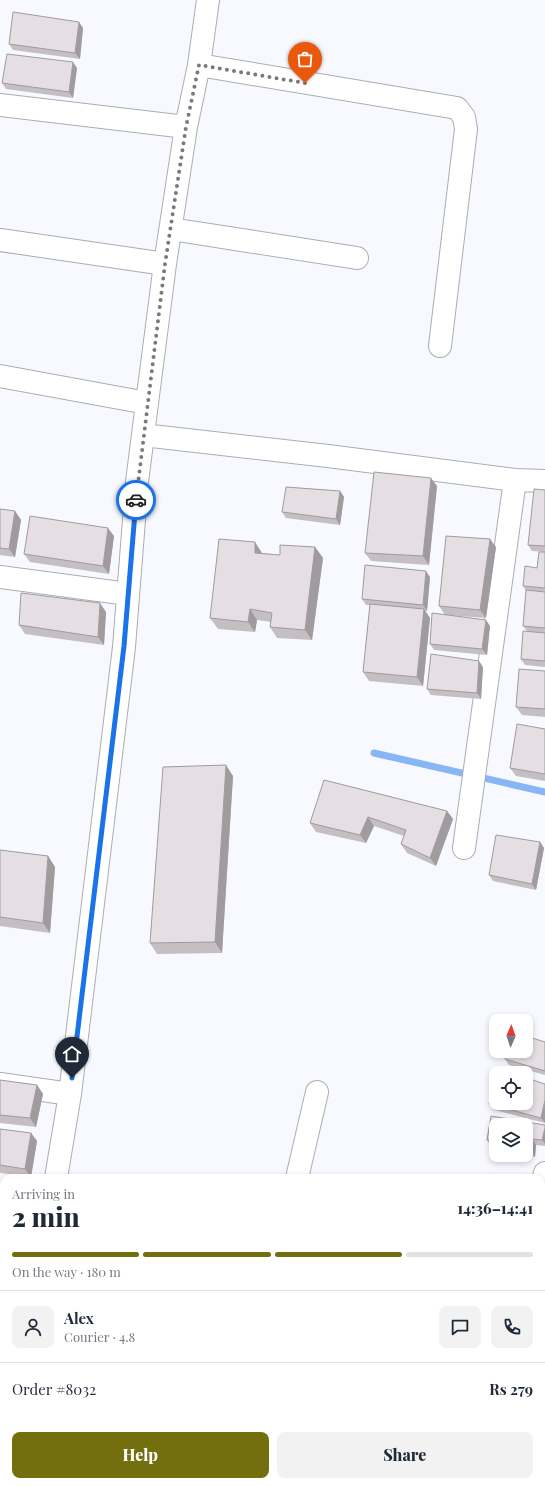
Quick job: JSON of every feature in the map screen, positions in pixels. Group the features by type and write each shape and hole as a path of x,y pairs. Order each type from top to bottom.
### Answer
{"street":[{"path":"57,1174 70,1094 123,654 137,482 165,264 186,127 199,65 208,0"},
{"path":"199,65 457,108 464,117 466,129 440,346"},
{"path":"0,104 186,127"},
{"path":"171,229 357,258"},
{"path":"0,240 165,264"},
{"path":"0,376 147,404"},
{"path":"143,435 328,456 515,480 545,481"},
{"path":"464,848 515,480"},
{"path":"0,577 128,594"},
{"path":"0,1084 70,1094"},
{"path":"298,1174 317,1092"}],"building":[{"path":"13,12 79,22 75,53 9,44"},
{"path":"7,54 73,62 69,92 2,83"},
{"path":"374,472 431,478 423,556 365,553"},
{"path":"286,487 340,491 336,519 282,512"},
{"path":"534,489 545,490 545,546 528,545"},
{"path":"0,509 15,511 9,549 0,548"},
{"path":"30,516 108,528 103,566 24,554"},
{"path":"446,536 490,539 480,610 439,606"},
{"path":"219,539 255,542 255,553 280,555 280,545 315,547 305,630 270,627 272,613 250,609 248,622 210,618"},
{"path":"539,552 545,552 545,588 523,586 525,566 537,568"},
{"path":"365,565 426,571 423,605 362,599"},
{"path":"526,590 545,592 545,628 523,626"},
{"path":"21,593 100,603 98,637 19,625"},
{"path":"370,604 424,609 417,677 363,672"},
{"path":"432,613 486,620 482,649 430,644"},
{"path":"523,631 545,633 545,661 521,659"},
{"path":"431,654 479,661 477,693 427,689"},
{"path":"519,669 545,671 545,709 516,707"},
{"path":"517,724 545,729 545,774 510,768"},
{"path":"226,765 215,942 150,943 163,767"},
{"path":"324,780 447,811 430,858 401,844 406,830 368,817 360,835 310,823"},
{"path":"496,835 540,842 532,884 489,875"},
{"path":"0,850 48,856 43,923 0,917"},
{"path":"533,1038 545,1042 545,1071 533,1067 533,1066 505,1059 533,1058"},
{"path":"0,1080 37,1085 30,1118 0,1115"},
{"path":"533,1080 545,1084 545,1100 541,1118 511,1110 533,1110"},
{"path":"491,1116 503,1118 491,1118"},
{"path":"533,1123 545,1125 542,1140 533,1139"},
{"path":"489,1128 489,1140 487,1140"},
{"path":"0,1129 31,1133 25,1169 0,1165"}],"waterway":[{"path":"374,753 545,792"}],"way so far":[{"path":"136,500 137,482 165,264 186,127 199,65 305,83"}],"route":[{"path":"72,1078 124,646 136,500"}]}
